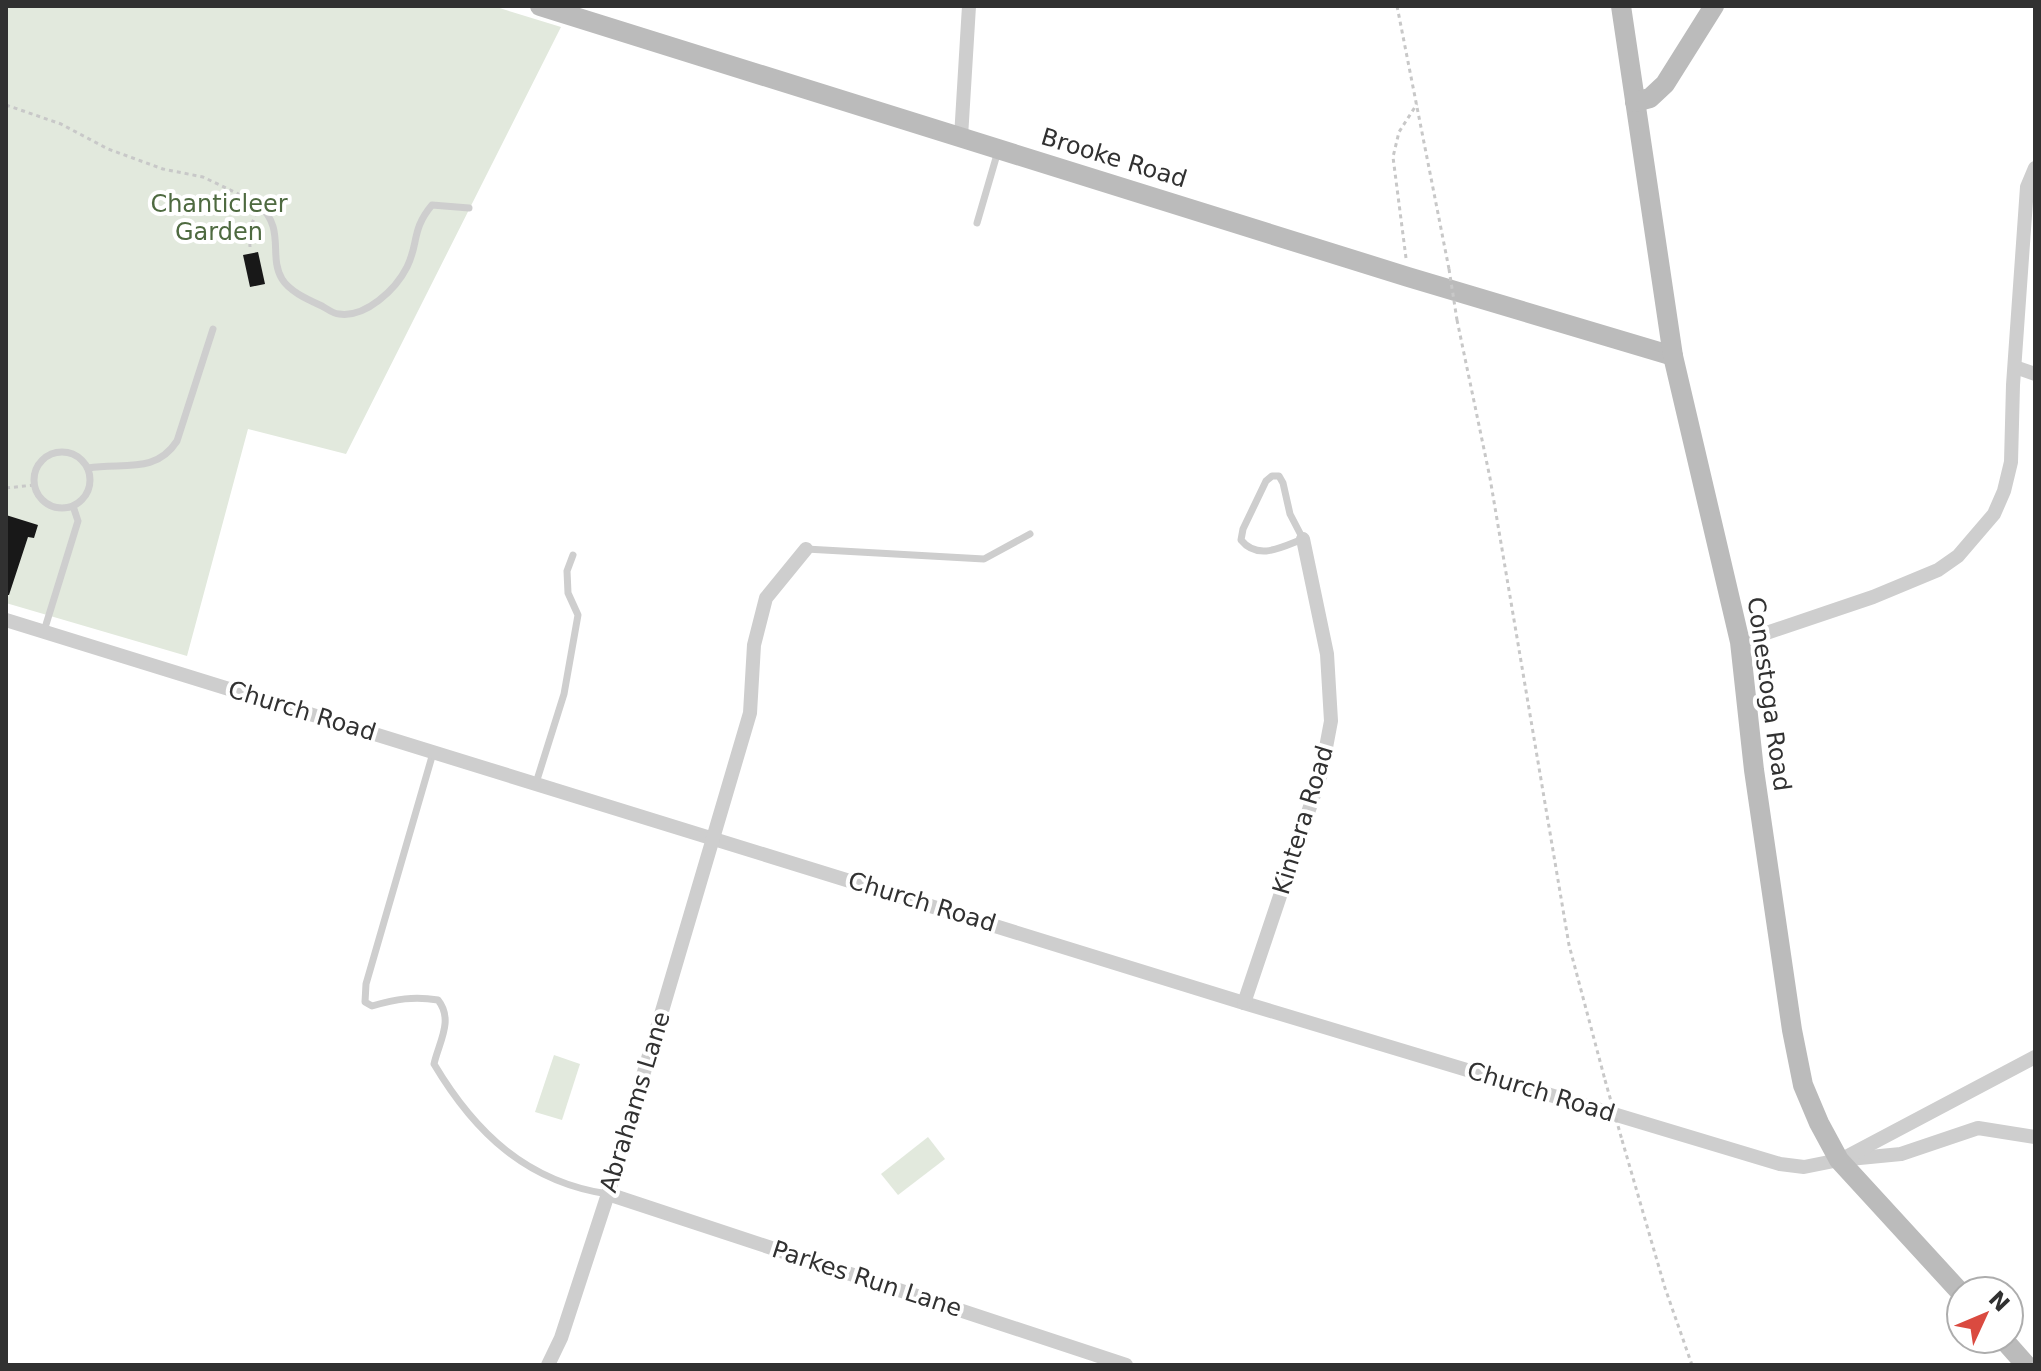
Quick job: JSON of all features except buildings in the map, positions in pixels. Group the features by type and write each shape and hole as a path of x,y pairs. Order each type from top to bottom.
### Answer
{"main road":[{"name":"Brooke Road","path":"540,6 1408,277 1673,356"},
{"name":"Conestoga Road","path":"1621,6 1673,356 1740,642 1754,770 1792,1030 1803,1085 1839,1160 1945,1276"},
{"path":"1635,102 1650,98 1665,84 1714,6"}],"street":[{"path":"961,137 969,6"},
{"path":"1740,642 1873,597 1938,570 1975,539 1994,514 2011,462 2027,187 2035,168"},
{"path":"2015,367 2035,374"},
{"name":"Kintera Road","path":"1244,1003 1321,774 1331,721 1327,654 1303,539"},
{"name":"Abrahams Lane","path":"548,1365 561,1338 608,1194 750,713 754,645 766,598 806,549"},
{"name":"Church Road","path":"6,620 1244,1003 1780,1164 1804,1167 1839,1160"},
{"path":"1839,1160 2035,1057"},
{"path":"1839,1160 1901,1154 1978,1128 2035,1137"},
{"name":"Parkes Run Lane","path":"608,1194 1126,1365"}],"lane":[{"path":"977,223 999,149"},
{"path":"259,205 269,213 273,224 281,277 291,289 339,314 361,310 389,293 408,266 419,221 432,205 469,208"},
{"path":"88,468 111,464 147,465 172,449 213,329"},
{"path":"55,452 75,455 88,468 91,478 88,491 73,506 59,508 46,503 34,485 38,465 55,452"},
{"path":"1272,476 1279,476 1283,483 1290,514 1303,539 1256,552 1249,550 1241,540 1243,529 1266,481 1272,476"},
{"path":"44,631 78,521 73,506"},
{"path":"806,549 984,559 1030,534"},
{"path":"536,783 564,694 578,615 568,593 567,571 573,555"},
{"path":"433,752 366,984 365,1002 372,1006 396,999 419,997 438,1000 446,1010 447,1024 434,1064 449,1090 492,1140 533,1171 581,1190 608,1194"}],"path":[{"path":"1397,6 1490,478 1569,945 1665,1288 1692,1365"},
{"path":"1408,277 1393,157 1399,132 1418,103"},
{"path":"6,105 61,124 108,149 163,169 203,177 259,205 249,231 250,247"},
{"path":"6,488 34,485"}],"green space":[{"name":"Chanticleer Garden","path":"6,6 493,6 561,27 346,454 248,429 187,656 6,603"},
{"path":"554,1055 580,1064 562,1120 535,1112"},
{"path":"928,1137 945,1159 898,1195 881,1174"}]}
